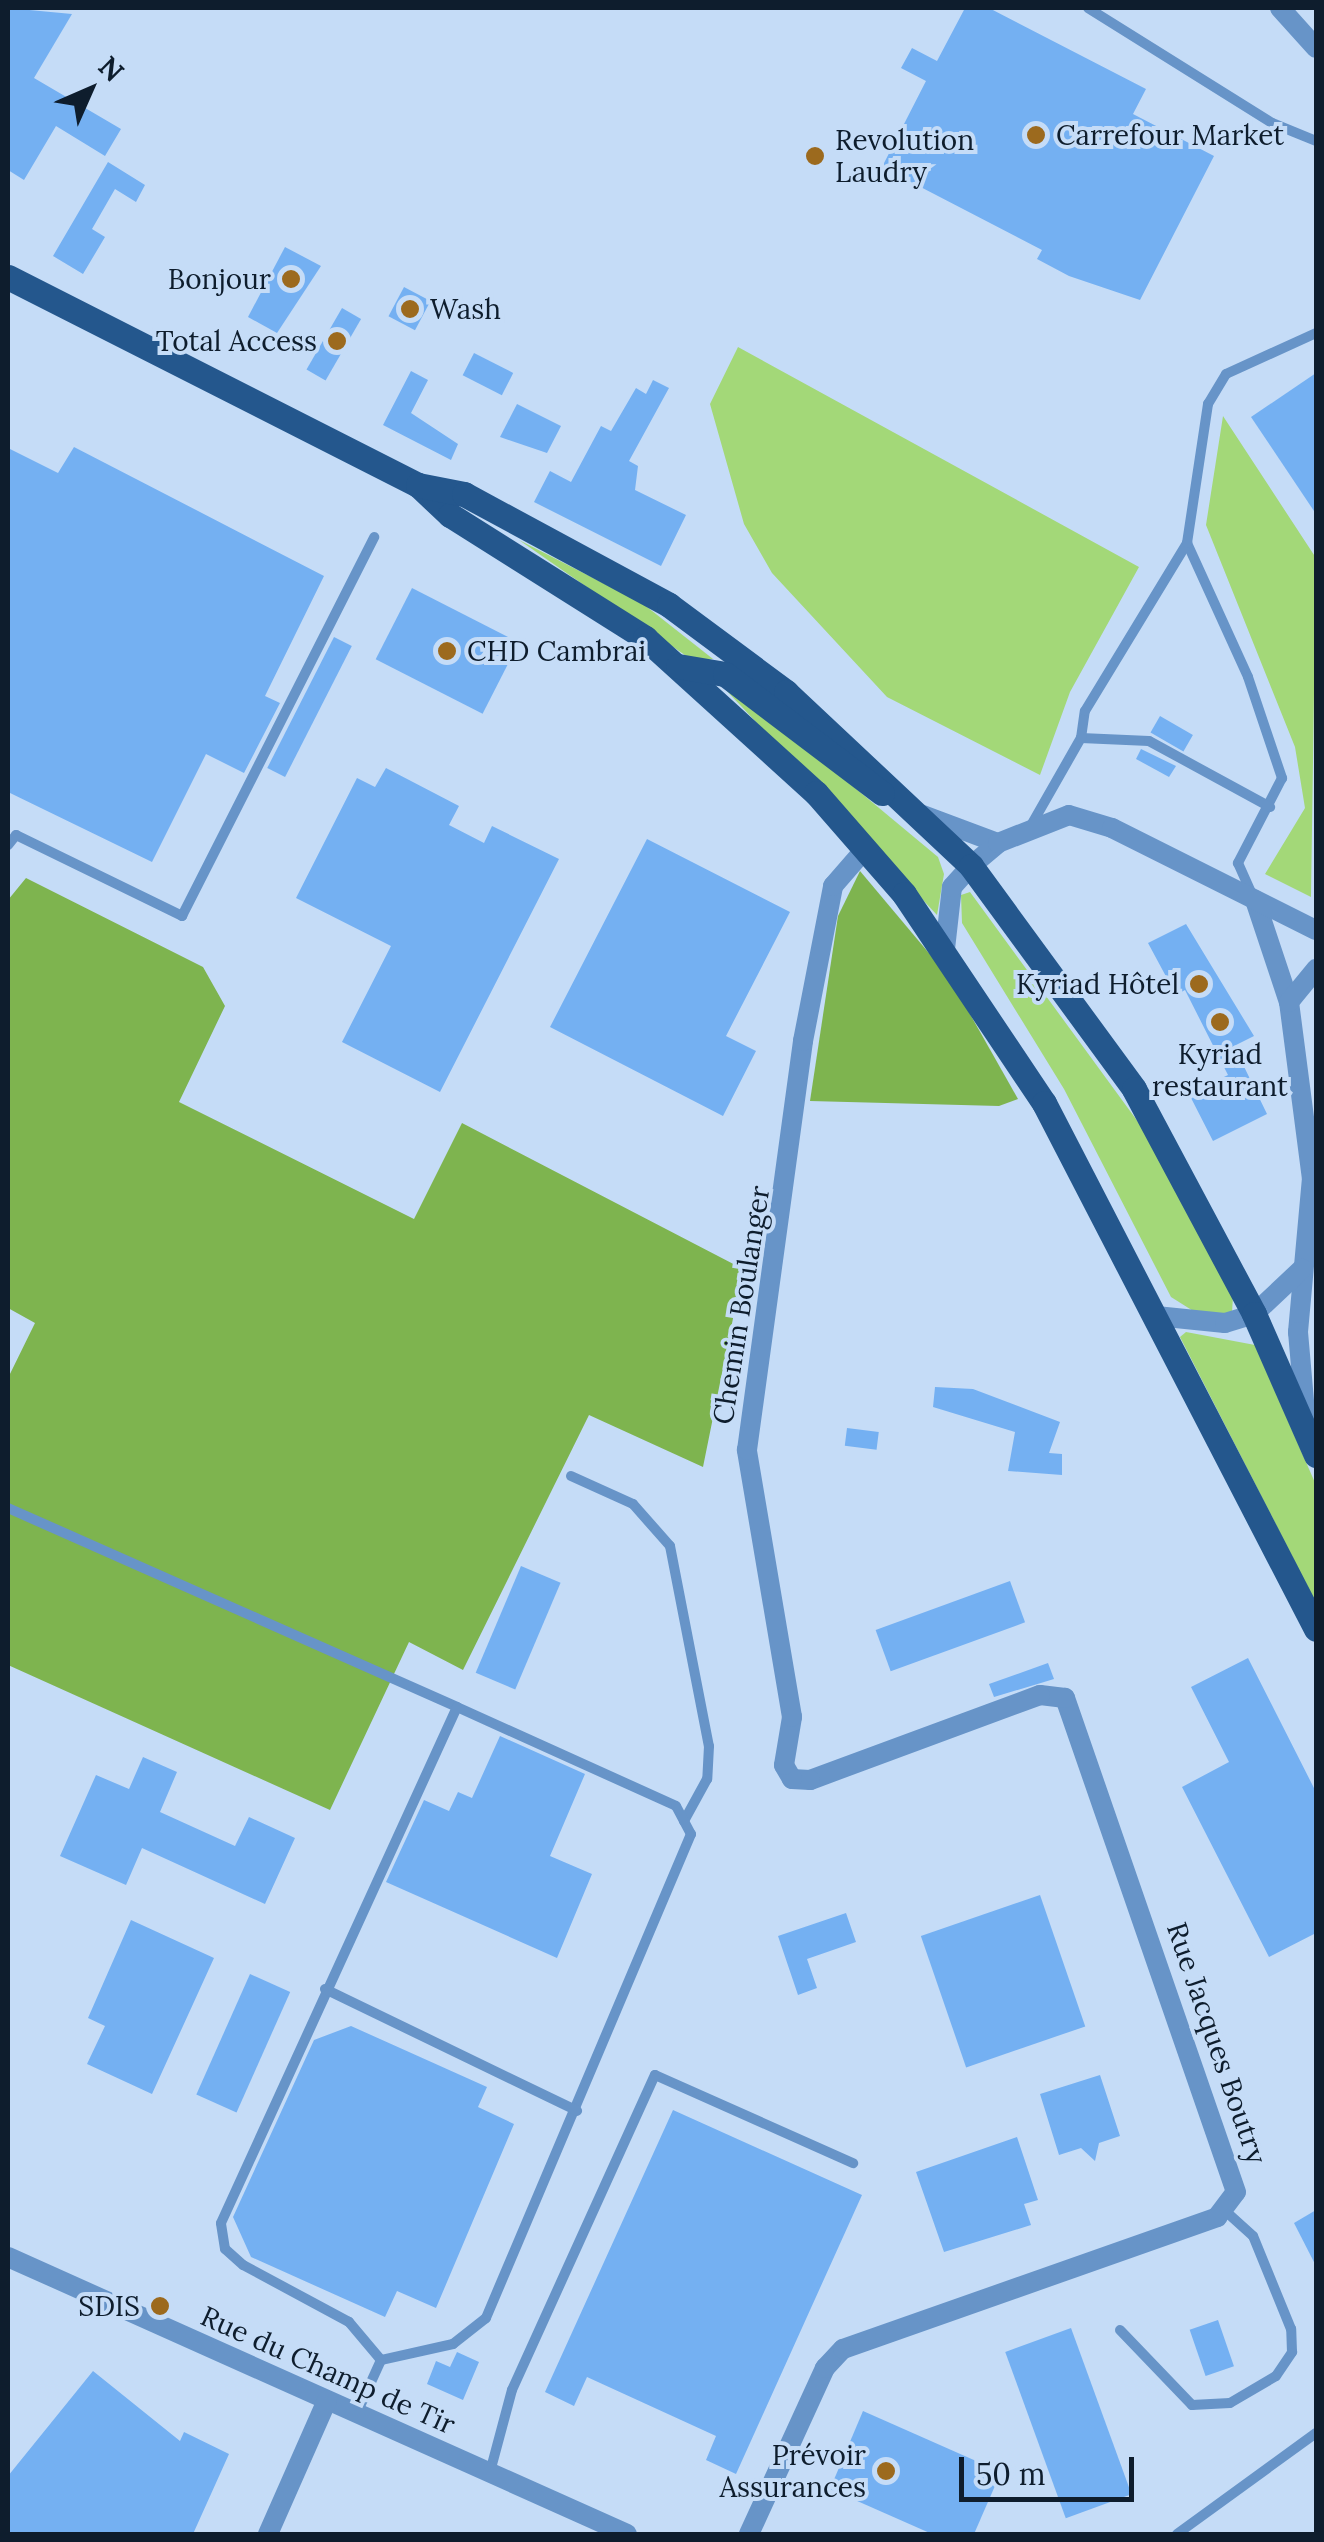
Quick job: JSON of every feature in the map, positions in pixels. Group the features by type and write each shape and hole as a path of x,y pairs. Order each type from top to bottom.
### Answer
{"main road":[{"path":"8,277 418,485 678,666 866,848 944,949 1044,1103 1316,1629"},
{"path":"418,485 464,494 669,605 786,692 922,815 970,866 1134,1089 1254,1314 1316,1455"},
{"path":"678,666 724,674 844,771 922,815"}],"street":[{"path":"1280,8 1316,48"},
{"path":"922,815 998,843"},
{"path":"944,949 952,887 970,866 998,843 1069,816 1102,823 1316,930"},
{"name":"Chemin Boulanger","path":"792,1779 784,1765 792,1717 747,1450 802,1041 832,886 866,848"},
{"path":"1255,900 1289,1002 1312,1178 1302,1269 1306,1430"},
{"path":"1289,1002 1316,969"},
{"path":"1156,1316 1225,1322 1254,1314 1302,1269"},
{"name":"Rue Jacques Boutry","path":"792,1779 820,1778 1040,1695 1065,1698 1236,2178 1225,2211"},
{"path":"749,2534 824,2368 843,2348 1225,2211"},
{"name":"Rue du Champ de Tir","path":"8,2256 626,2534"},
{"path":"268,2534 327,2400"}],"lane":[{"path":"1088,8 1272,123 1316,141"},
{"path":"1028,829 1081,738 1084,712 1187,543 1208,404 1226,374 1316,333"},
{"path":"8,845 16,835 182,916 374,537"},
{"path":"1187,543 1282,778 1238,863 1255,900"},
{"path":"1081,738 1149,740 1270,806"},
{"path":"1309,1220 1316,1244"},
{"path":"571,1476 633,1504 670,1546 709,1746 708,1779 684,1821"},
{"path":"8,1508 676,1806 691,1834 685,1857 486,2318 453,2344 380,2360"},
{"path":"380,2360 349,2322 224,2249 221,2223 457,1707"},
{"path":"325,1990 577,2111"},
{"path":"489,2472 512,2390 654,2075 854,2163"},
{"path":"1120,2330 1192,2405 1230,2403 1276,2376 1292,2352 1291,2329 1253,2236 1225,2211"},
{"path":"357,2413 380,2360"},
{"path":"1177,2534 1316,2432"}],"green space":[{"path":"738,347 1139,567 1070,692 1040,775 887,697 772,573 744,524 710,404"},
{"path":"1223,416 1316,558 1311,897 1265,874 1305,808 1295,747 1206,525"},
{"path":"519,540 642,603 713,659 692,660"},
{"path":"725,689 736,689 938,857 944,874 937,915"},
{"path":"860,871 949,977 1018,1099 999,1106 810,1101 838,916"},
{"path":"26,878 203,967 225,1006 179,1102 414,1219 462,1123 743,1269 703,1467 589,1415 463,1670 409,1642 330,1810 8,1665 8,1378 35,1323 8,1308 8,900"},
{"path":"970,892 1141,1126 1233,1296 1232,1313 1198,1314 1171,1297 1064,1089 962,923 961,895"},
{"path":"1186,1332 1255,1345 1316,1485 1316,1603 1180,1337"}],"building":[{"path":"8,8 72,14 34,78 121,129 105,156 56,126 24,180 8,170"},
{"name":"Carrefour Market","path":"965,8 989,8 1146,89 1133,114 1214,156 1140,300 1069,276 1037,259 1042,250 882,167 926,81 901,68 912,48 937,61"},
{"path":"108,162 145,185 136,202 115,189 92,229 105,237 83,274 53,256"},
{"name":"Bonjour","path":"285,247 321,266 277,333 248,317"},
{"name":"Wash","path":"404,287 430,301 415,330 389,316"},
{"path":"342,308 361,319 326,380 306,369"},
{"path":"474,353 513,373 502,395 463,375"},
{"path":"411,371 428,380 411,413 458,444 451,460 383,425"},
{"path":"1316,373 1316,514 1251,417"},
{"path":"653,380 669,388 629,461 638,466 635,490 686,515 661,566 534,502 550,471 571,482 601,426 611,431 636,388 646,394"},
{"path":"517,404 561,426 547,453 500,437"},
{"path":"74,447 324,576 265,696 280,703 244,773 206,754 152,862 8,792 8,448 58,473"},
{"name":"CHD Cambrai","path":"412,588 519,642 483,714 376,659"},
{"path":"334,637 352,646 285,777 267,768"},
{"path":"1160,716 1193,735 1183,751 1150,732"},
{"path":"1141,749 1176,766 1169,777 1136,759"},
{"path":"386,768 459,806 449,825 484,843 492,826 559,859 440,1092 342,1042 391,946 296,898 357,778 375,787"},
{"path":"647,839 790,912 726,1036 756,1051 723,1116 550,1027"},
{"path":"1186,924 1254,1036 1234,1046 1267,1114 1213,1141 1189,1094 1228,1075 1185,990 1176,995 1148,943"},
{"path":"935,1387 973,1389 1060,1422 1049,1453 1062,1454 1062,1475 1008,1471 1015,1432 933,1407"},
{"path":"847,1428 879,1432 877,1450 845,1446"},
{"path":"521,1566 561,1583 515,1690 476,1673"},
{"path":"1010,1581 1025,1622 891,1671 876,1630"},
{"path":"1248,1658 1316,1792 1316,1933 1269,1957 1182,1787 1229,1762 1191,1687"},
{"path":"1048,1663 1054,1679 994,1697 989,1684"},
{"path":"500,1736 585,1774 550,1856 592,1874 557,1958 386,1882 424,1800 449,1811 458,1792 472,1798"},
{"path":"143,1757 177,1772 160,1812 235,1846 249,1817 295,1838 265,1904 142,1848 126,1885 60,1856 96,1775 129,1789"},
{"path":"1040,1895 1085,2026 966,2067 921,1936"},
{"path":"846,1913 856,1942 807,1959 817,1988 798,1995 778,1936"},
{"path":"131,1920 214,1958 152,2094 87,2064 105,2026 88,2018"},
{"path":"250,1974 290,1992 237,2112 196,2095"},
{"path":"351,2026 487,2087 478,2107 514,2124 436,2308 397,2291 385,2317 251,2257 233,2217 314,2040"},
{"path":"1100,2075 1120,2136 1099,2143 1095,2161 1081,2148 1059,2155 1040,2094"},
{"path":"673,2110 862,2195 736,2474 706,2460 716,2436 587,2377 574,2406 545,2392"},
{"path":"1017,2137 1038,2200 1024,2204 1031,2225 944,2252 916,2172"},
{"path":"1316,2210 1316,2266 1294,2223"},
{"path":"1218,2320 1234,2366 1206,2376 1190,2330"},
{"path":"1071,2328 1132,2494 1066,2518 1005,2352"},
{"path":"457,2352 479,2362 463,2400 427,2384 436,2361 450,2367"},
{"path":"93,2371 180,2441 184,2432 229,2454 193,2534 8,2534 8,2476"},
{"path":"863,2411 1001,2472 974,2534 932,2534 830,2489"}],"place":[{"name":"Carrefour Market","path":"1036,135"},
{"name":"Revolution Laudry","path":"815,156"},
{"name":"Bonjour","path":"291,279"},
{"name":"Wash","path":"410,309"},
{"name":"Total Access","path":"337,341"},
{"name":"CHD Cambrai","path":"447,651"},
{"name":"Kyriad Hôtel","path":"1199,984"},
{"name":"Kyriad restaurant","path":"1220,1022"},
{"name":"SDIS","path":"160,2306"},
{"name":"Prévoir Assurances","path":"886,2471"}]}
